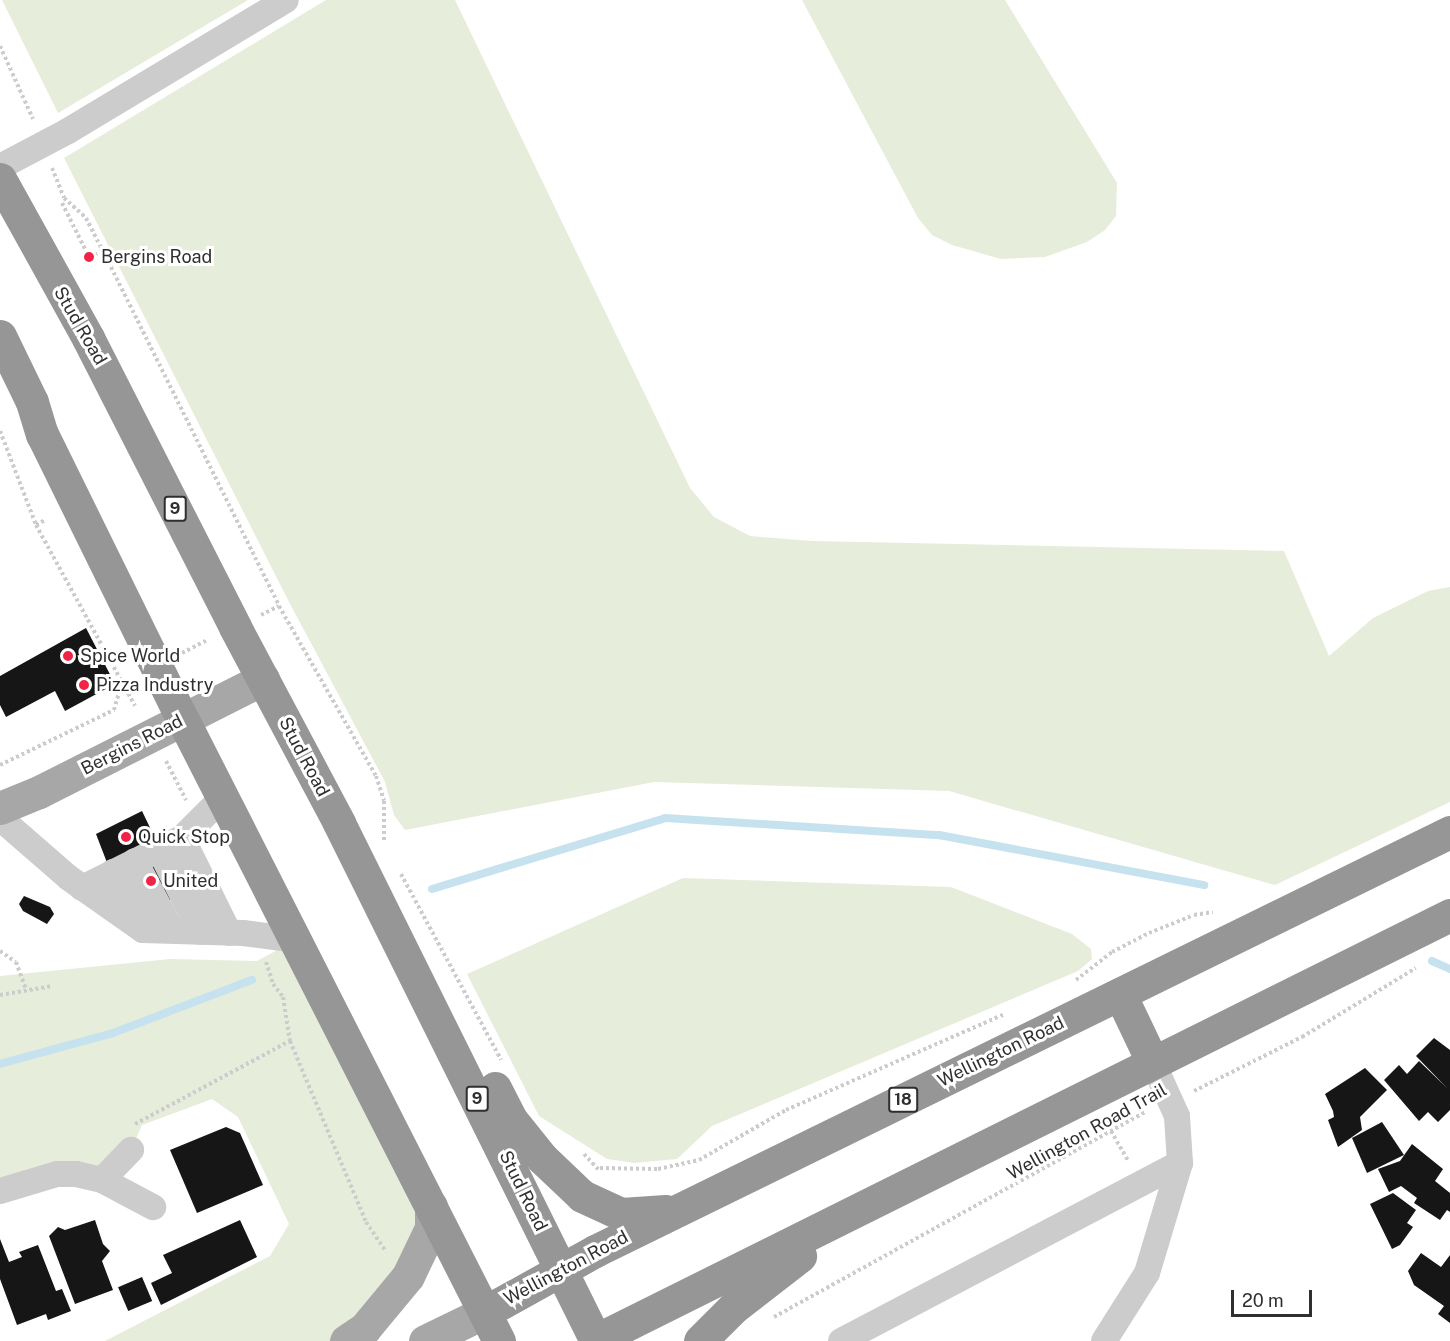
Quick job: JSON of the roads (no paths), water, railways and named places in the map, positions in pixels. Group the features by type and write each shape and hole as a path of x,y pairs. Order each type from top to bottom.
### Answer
{"highway":[{"name":"Stud Road","path":"0,179 88,338 235,627 393,929 595,1341"},
{"path":"0,336 32,402 42,434 158,664 183,720 499,1341"},
{"name":"Wellington Road","path":"484,1312 560,1269 1450,832"},
{"path":"595,1341 1152,1061 1450,915"},
{"path":"393,929 441,982 510,1118 542,1158 582,1196 621,1214 645,1215 687,1207"},
{"path":"1120,994 1152,1061"},
{"path":"700,1341 771,1277 888,1194"}],"main road":[{"name":"Bergins Road","path":"0,808 263,679"},
{"path":"346,1341 365,1328 408,1276 431,1228 431,1206"},
{"name":"Wellington Road","path":"425,1341 484,1312"}],"street":[{"path":"0,167 44,144 286,0"},
{"path":"82,888 170,844 223,797"},
{"path":"0,818 82,888 143,930 229,933 296,940"},
{"path":"170,844 201,932"},
{"path":"170,844 229,933"},
{"path":"124,867 143,930"},
{"path":"124,867 171,930"},
{"path":"1104,1341 1147,1273 1180,1163 1181,1135 1172,1100 1152,1061"},
{"path":"102,1180 131,1139"},
{"path":"841,1341 878,1333 1180,1163"},
{"path":"0,1191 57,1174 102,1180 153,1207"}],"waterway":[{"path":"432,889 665,818 939,835 1204,885"},
{"path":"1432,961 1450,969"},
{"path":"0,1064 113,1033 252,980"}],"place":[{"name":"Bergins Road","path":"89,257"},
{"name":"Spice World","path":"68,656"},
{"name":"Pizza Industry","path":"84,685"},
{"name":"Quick Stop","path":"126,837"},
{"name":"United","path":"151,881"}]}
